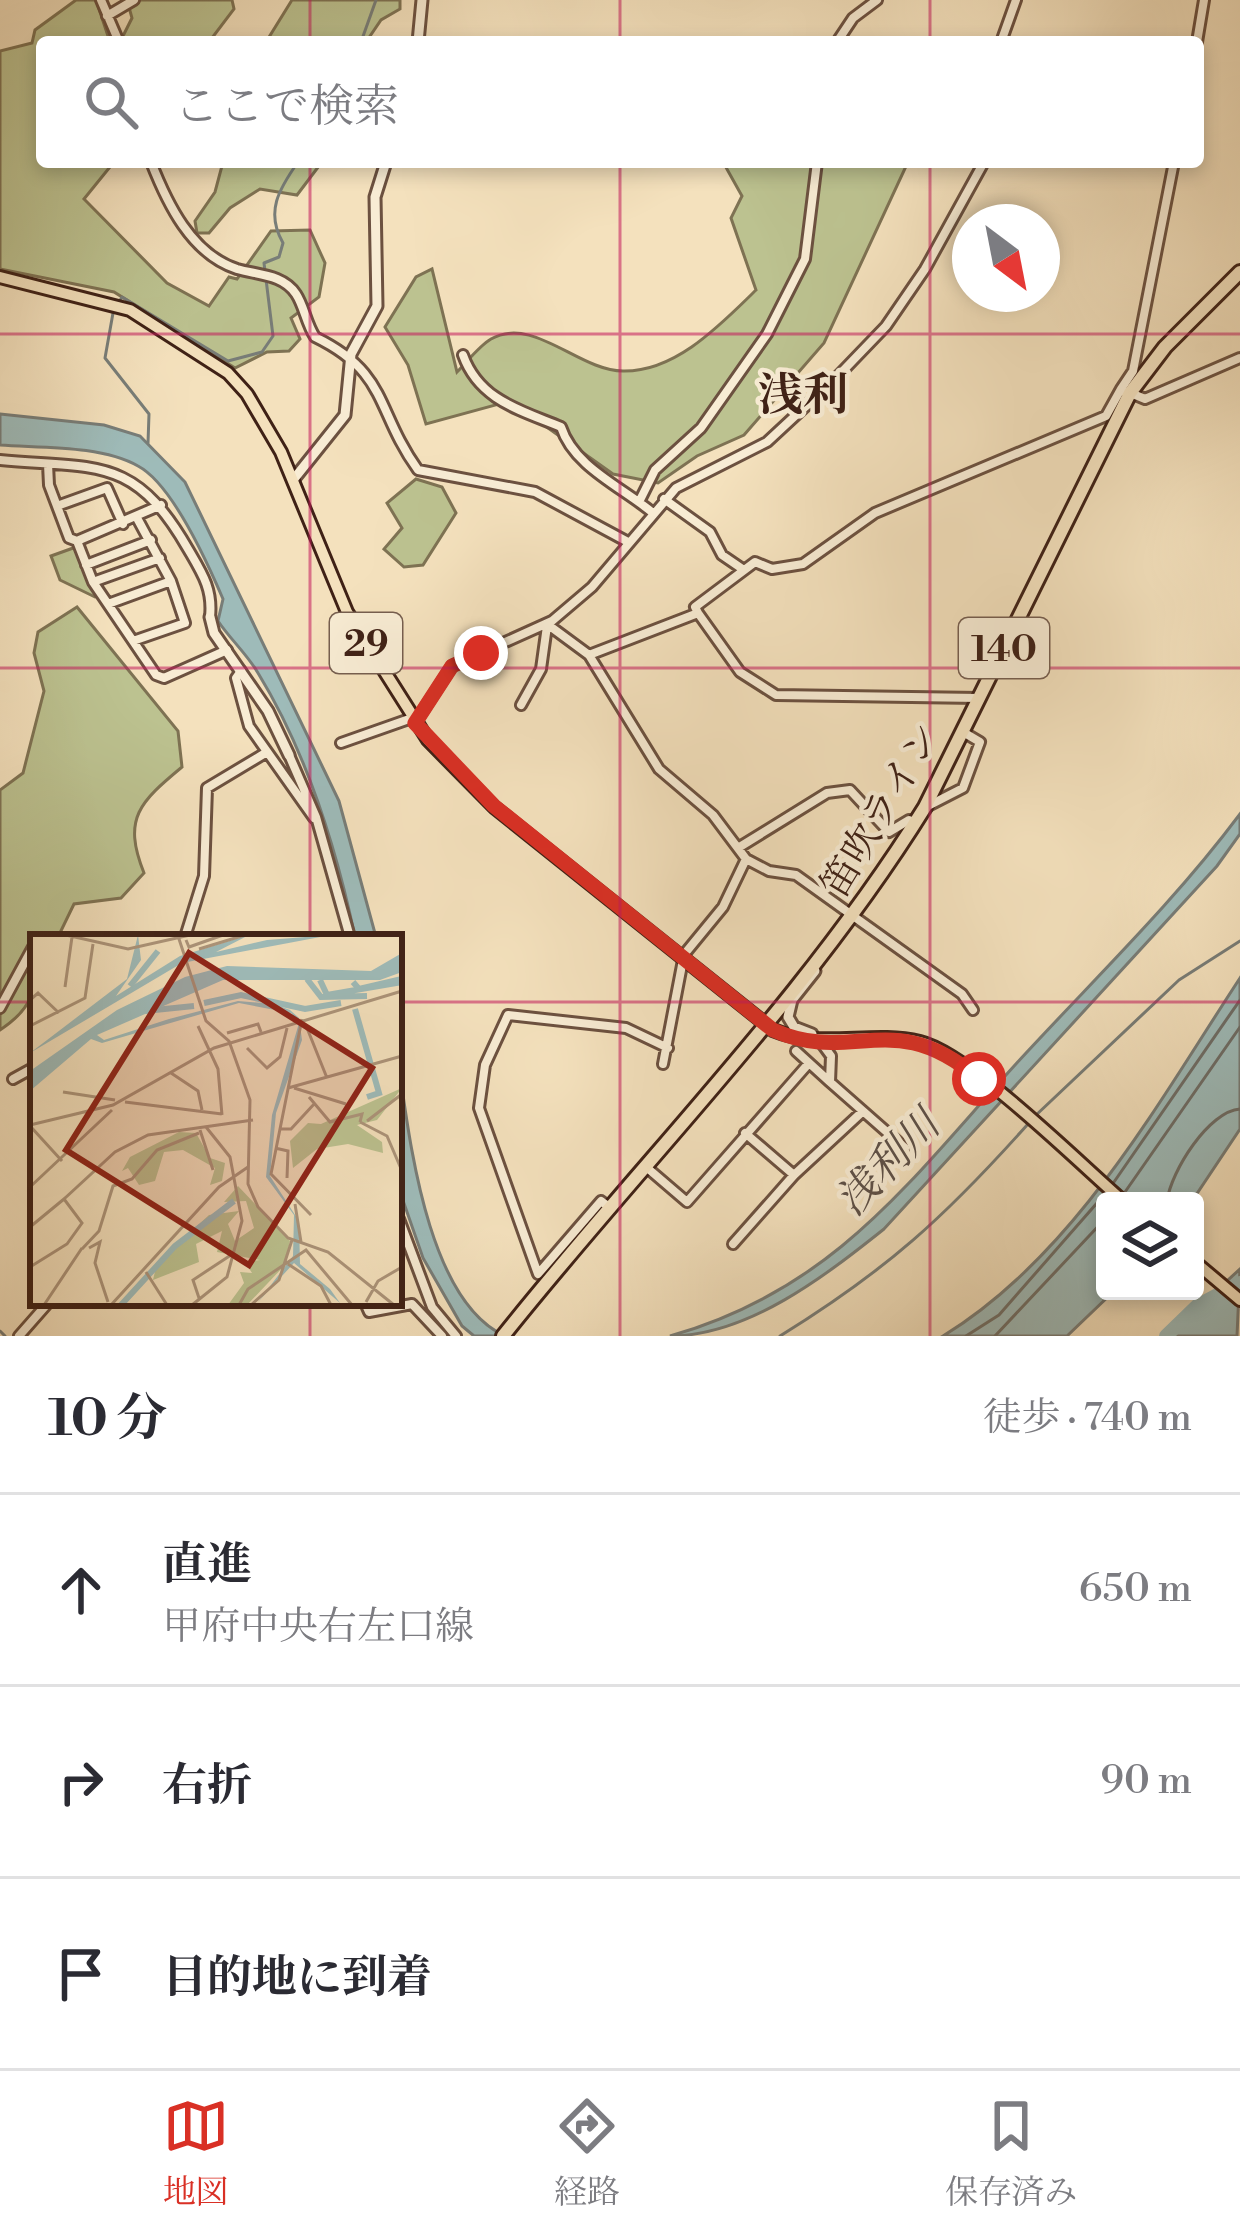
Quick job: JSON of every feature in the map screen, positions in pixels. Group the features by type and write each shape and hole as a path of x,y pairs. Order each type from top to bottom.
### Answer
{"highway":[{"name":"笛吹ライン","path":"506,1332 853,917 925,807 1125,391 1240,272"}],"main road":[{"name":"29","path":"0,277 130,310 199,351 247,394 293,480 347,612 414,720 494,806 681,960 764,1024 791,1038 922,1042 950,1055 1112,1192"},
{"path":"1204,1270 1240,1300"}],"street":[{"path":"101,0 116,36"},
{"path":"107,16 134,0"},
{"path":"419,36 422,0"},
{"path":"841,36 854,18 877,0"},
{"path":"1003,36 1016,0"},
{"path":"1198,36 1204,0"},
{"path":"153,168 164,194 197,244 235,268 278,278 296,294 315,337 351,354 375,382 386,420 418,470 535,492 628,542"},
{"path":"293,480 345,415 351,354 381,290 373,223 374,197 384,168"},
{"path":"640,502 655,470 701,428 767,334 805,259 817,168"},
{"path":"341,743 414,720 452,666 547,624 592,587 676,488 767,442 886,326 925,269 981,168"},
{"path":"979,698 776,695 740,672 695,608 741,568 755,562 772,569 803,564 875,513 1106,416 1133,371 1173,168"},
{"path":"463,355 476,383 494,398 561,427 567,446 623,496 652,513"},
{"path":"1125,391 1145,399 1240,358"},
{"path":"0,460 116,472 146,488 161,505 209,586 210,617 289,755 316,817 347,934"},
{"path":"48,464 69,538 76,542 93,582 156,675 164,678 227,650"},
{"path":"57,506 107,488 123,524"},
{"path":"664,500 710,532 722,555 741,568"},
{"path":"76,542 161,505"},
{"path":"133,641 185,623 171,581 137,518"},
{"path":"86,565 151,540"},
{"path":"93,582 160,557"},
{"path":"108,604 171,581"},
{"path":"589,655 698,613"},
{"path":"547,624 589,655 659,769 713,814 746,859 769,871 796,875 962,994 974,1010"},
{"path":"521,705 541,669 547,624"},
{"path":"241,671 236,678 249,726 311,818 316,817"},
{"path":"925,807 962,788 980,742 962,732"},
{"path":"186,934 204,875 207,788 266,752"},
{"path":"738,848 827,793 850,790 889,832 909,820 915,823"},
{"path":"664,1064 681,960 723,907 746,859"},
{"path":"827,952 792,1000 788,1016 806,1033 851,1039"},
{"path":"0,1008 30,953"},
{"path":"609,1208 601,1201 538,1274 479,1108 485,1065 508,1015 626,1028 668,1048"},
{"path":"820,1041 831,1055 830,1082"},
{"path":"796,1051 904,1148"},
{"path":"644,1166 688,1202 809,1063"},
{"path":"13,1079 30,1070"},
{"path":"733,1244 794,1175 862,1112"},
{"path":"746,1133 794,1175"},
{"path":"402,1228 432,1306 456,1336"},
{"path":"402,1306 412,1304 442,1336"},
{"path":"19,1336 45,1306"},
{"path":"366,1306 369,1312 401,1306"}],"green space":[{"path":"76,0 96,0 108,36 36,36 36,168 109,168 84,199 167,283 209,306 229,277 237,279 271,231 310,230 325,263 319,297 291,318 300,339 289,351 267,352 235,368 114,292 0,269 0,51 32,43 35,30"},
{"path":"127,0 232,0 234,9 214,36 123,36 132,18"},
{"path":"292,0 400,0 400,9 381,20 370,36 270,36"},
{"path":"221,168 317,168 297,195 260,189 230,208 209,233 197,233 195,221 215,192"},
{"path":"726,168 905,168 824,343 744,435 697,456 658,483 613,474 510,401 426,424 408,365 385,327 416,277 432,269 457,372 487,342 507,333 540,339 606,369 642,369 696,344 756,290 731,218 742,196"},
{"path":"416,479 442,487 456,513 423,565 404,567 384,549 402,528 387,503"},
{"path":"76,547 98,596 60,580 51,556"},
{"path":"77,607 178,731 182,767 139,813 135,838 144,873 121,898 74,904 59,934 30,934 29,1001 0,1030 0,790 23,773 44,691 34,653 38,632"}],"water":[{"path":"0,414 104,425 140,436 185,482 339,801 375,934 354,934 329,835 291,735 258,673 218,621 223,599 188,526 164,489 138,466 107,454 0,445"},
{"path":"1240,814 1240,834 1217,866 884,1229 811,1284 756,1315 728,1326 670,1336 778,1291 864,1228 1159,912"},
{"path":"1240,978 1240,1129 1198,1192 1096,1192 1096,1300 1105,1300 1067,1336 943,1336 1033,1264 1073,1221 1145,1125"},
{"path":"402,1088 417,1176 441,1256 479,1318 505,1336 474,1336 462,1326 423,1258 402,1198"},
{"path":"1240,1269 1237,1336 1167,1336"}],"waterway":[{"path":"363,36 376,0"},
{"path":"118,304 122,297 228,361 262,352 273,336 264,263 279,257 283,243 275,211 294,168"},
{"path":"113,313 105,358 149,414 148,443"},
{"path":"1034,1117 1179,980 1240,941"},
{"path":"780,1336 913,1240 1028,1124"},
{"path":"1166,1336 1197,1306 1240,1283"},
{"path":"0,1331 5,1336"}],"district":[{"name":"浅利","path":"803,394"}],"route":[{"path":"481,653 452,666 415,723 494,806 773,1030 812,1041 922,1042 950,1055 979,1079"}],"water label":[{"name":"浅利川","path":"887,1162"}]}
